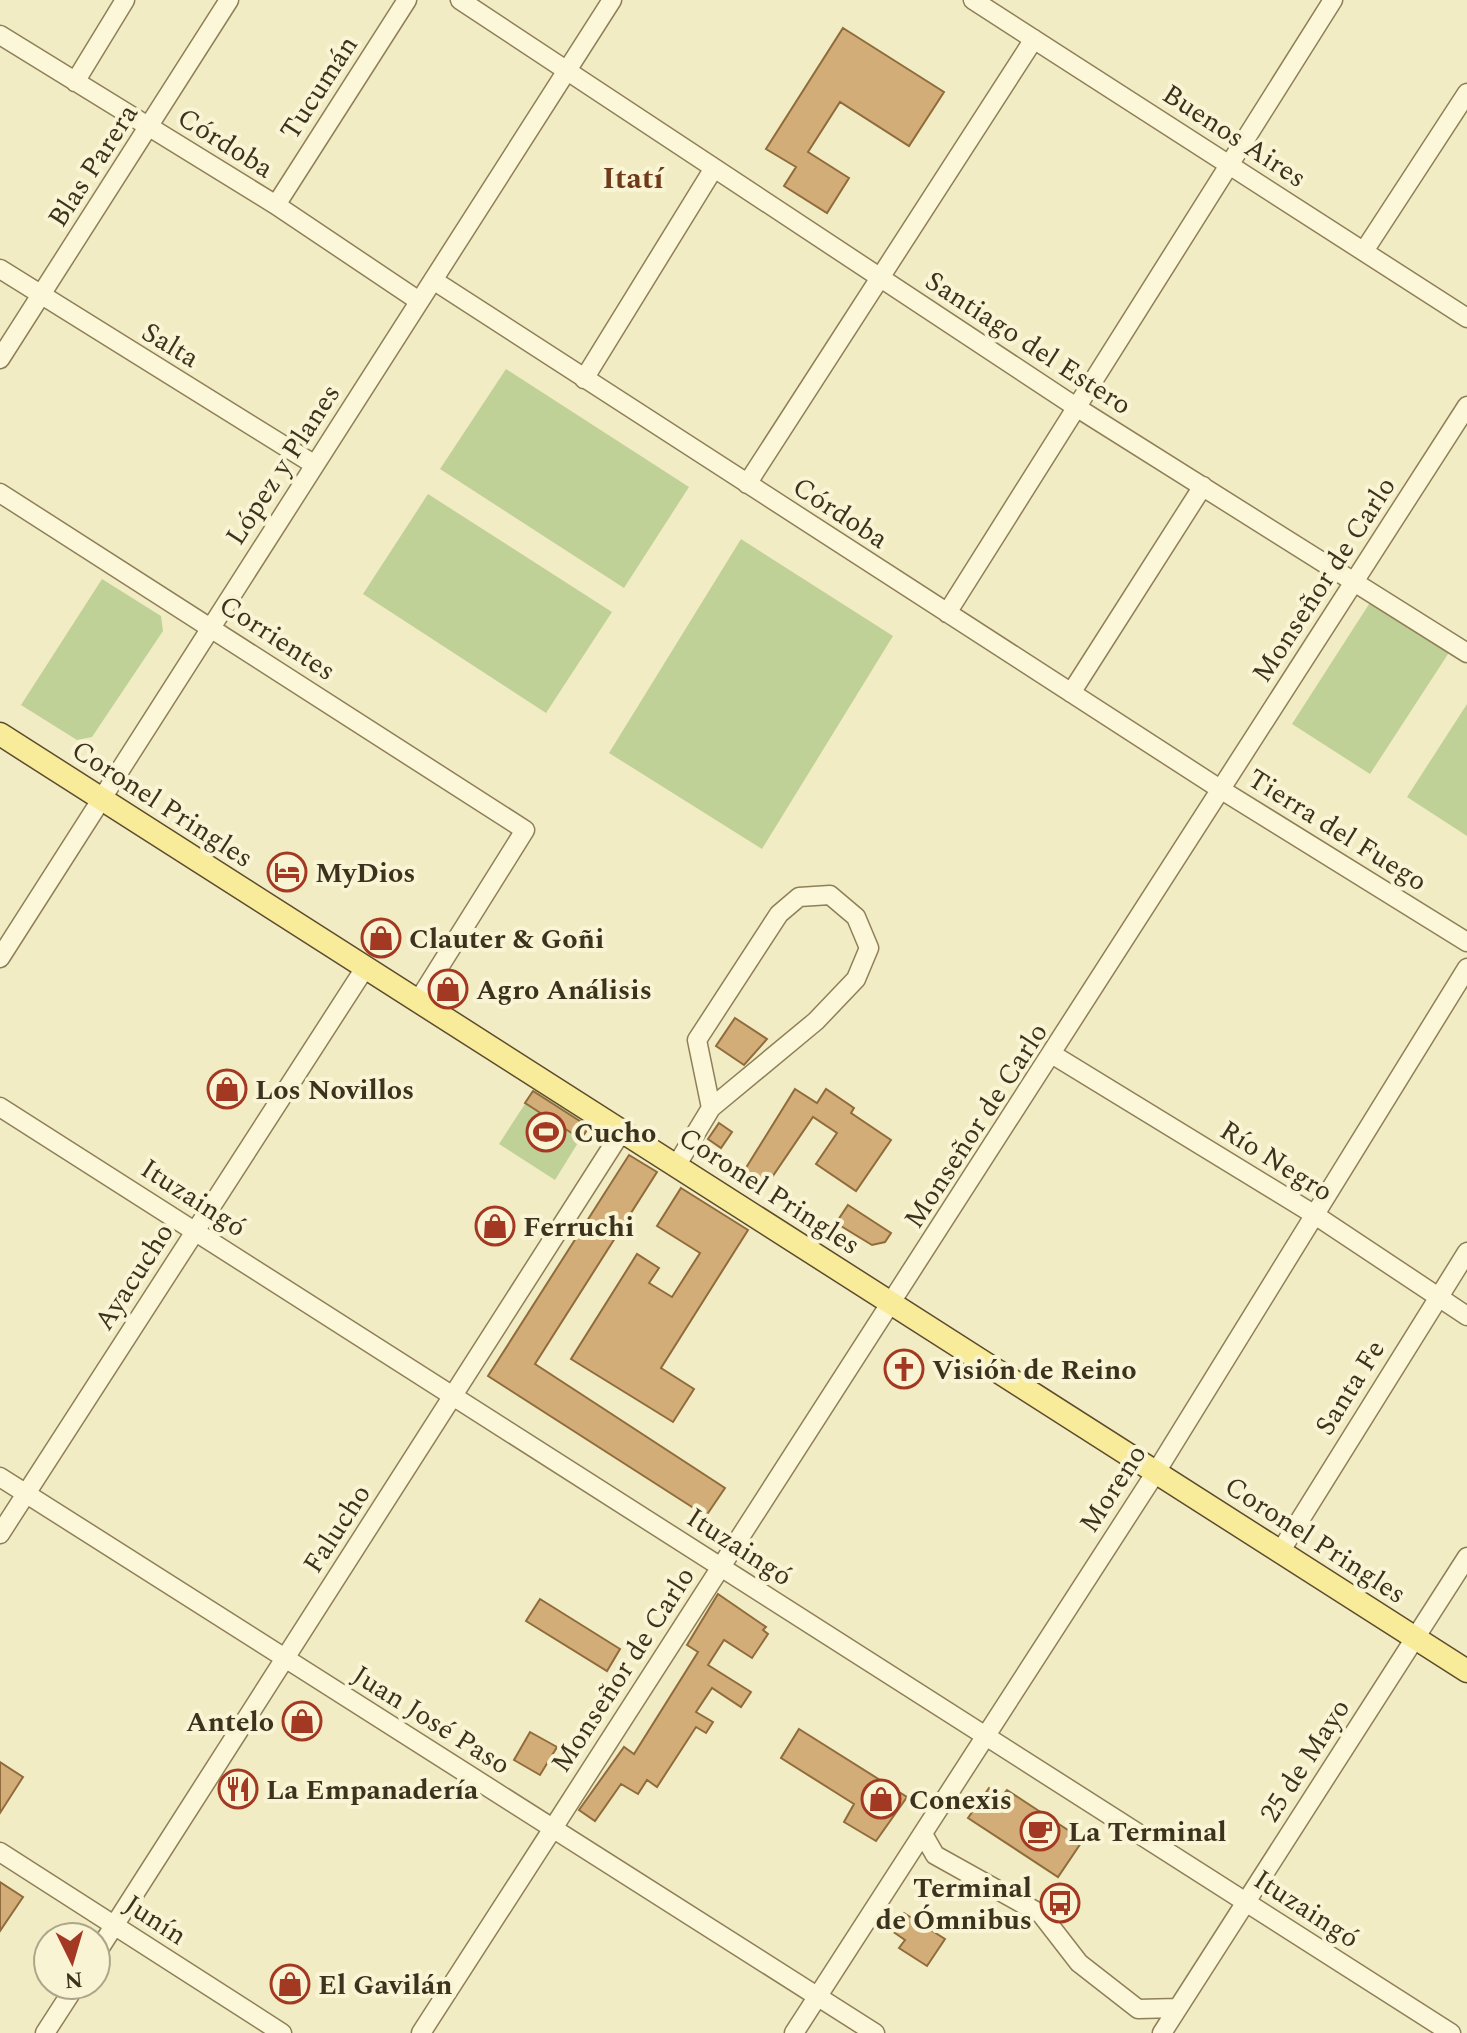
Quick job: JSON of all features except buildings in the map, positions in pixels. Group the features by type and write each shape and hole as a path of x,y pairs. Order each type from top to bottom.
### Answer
{"main road":[{"name":"Coronel Pringles","path":"0,734 1467,1671"}],"street":[{"path":"75,82 125,0"},
{"name":"Blas Parera","path":"0,359 151,128 229,0"},
{"name":"Tucumán","path":"276,205 407,0"},
{"name":"Santiago del Estero","path":"460,0 1076,407 1467,653"},
{"name":"López y Planes","path":"0,958 612,0"},
{"name":"Buenos Aires","path":"973,0 1467,318"},
{"path":"947,613 1227,163 1333,0"},
{"name":"Córdoba","path":"0,35 276,205 419,301"},
{"path":"747,484 1034,39"},
{"path":"1364,251 1467,93"},
{"path":"584,379 714,168"},
{"name":"Salta","path":"0,269 315,465"},
{"name":"Córdoba","path":"433,280 1220,789"},
{"name":"Monseñor de Carlo","path":"421,2033 891,1303 1055,1056 1220,789 1467,406"},
{"path":"1071,693 1203,486"},
{"name":"Corrientes","path":"0,493 525,830 418,1001"},
{"name":"Tierra del Fuego","path":"1220,789 1467,942"},
{"path":"676,1166 711,1108 816,1021 856,979 869,948 856,917 830,895 799,897 779,914 697,1040 711,1108"},
{"name":"Ayacucho","path":"0,1534 365,968"},
{"name":"Moreno","path":"794,2033 1156,1472 1466,972"},
{"name":"Río Negro","path":"1055,1056 1315,1215 1467,1316"},
{"name":"Ituzaingó","path":"0,1107 1451,2033"},
{"name":"Falucho","path":"112,1928 622,1131"},
{"name":"Santa Fe","path":"1280,1552 1467,1252"},
{"name":"Juan José Paso","path":"0,1477 875,2033"},
{"name":"25 de Mayo","path":"1162,2033 1467,1557"},
{"path":"923,1834 935,1855 1041,1914 1079,1963 1138,2009 1178,2008"},
{"name":"Junín","path":"0,1852 282,2033"},
{"path":"45,2033 66,2001"}],"green space":[{"path":"506,369 689,487 624,588 440,469"},
{"path":"428,494 612,612 546,713 363,594"},
{"path":"741,539 893,636 762,849 609,753"},
{"path":"102,579 161,616 163,631 92,737 77,740 21,705"},
{"path":"1371,601 1450,651 1370,774 1292,724"},
{"path":"1467,704 1467,836 1407,797"},
{"name":"Cucho","path":"534,1090 589,1125 555,1180 499,1144"}],"place":[{"name":"MyDios","path":"287,872"},
{"name":"Clauter & Goñi","path":"381,938"},
{"name":"Agro Análisis","path":"448,989"},
{"name":"Los Novillos","path":"227,1089"},
{"name":"Cucho","path":"546,1132"},
{"name":"Ferruchi","path":"495,1226"},
{"name":"Visión de Reino","path":"904,1369"},
{"name":"Antelo","path":"302,1721"},
{"name":"La Empanadería","path":"238,1789"},
{"name":"Conexis","path":"881,1799"},
{"name":"La Terminal","path":"1040,1831"},
{"name":"Terminal de Ómnibus","path":"1060,1903"},
{"name":"El Gavilán","path":"290,1984"}],"district":[{"name":"Itatí","path":"633,178"}]}
